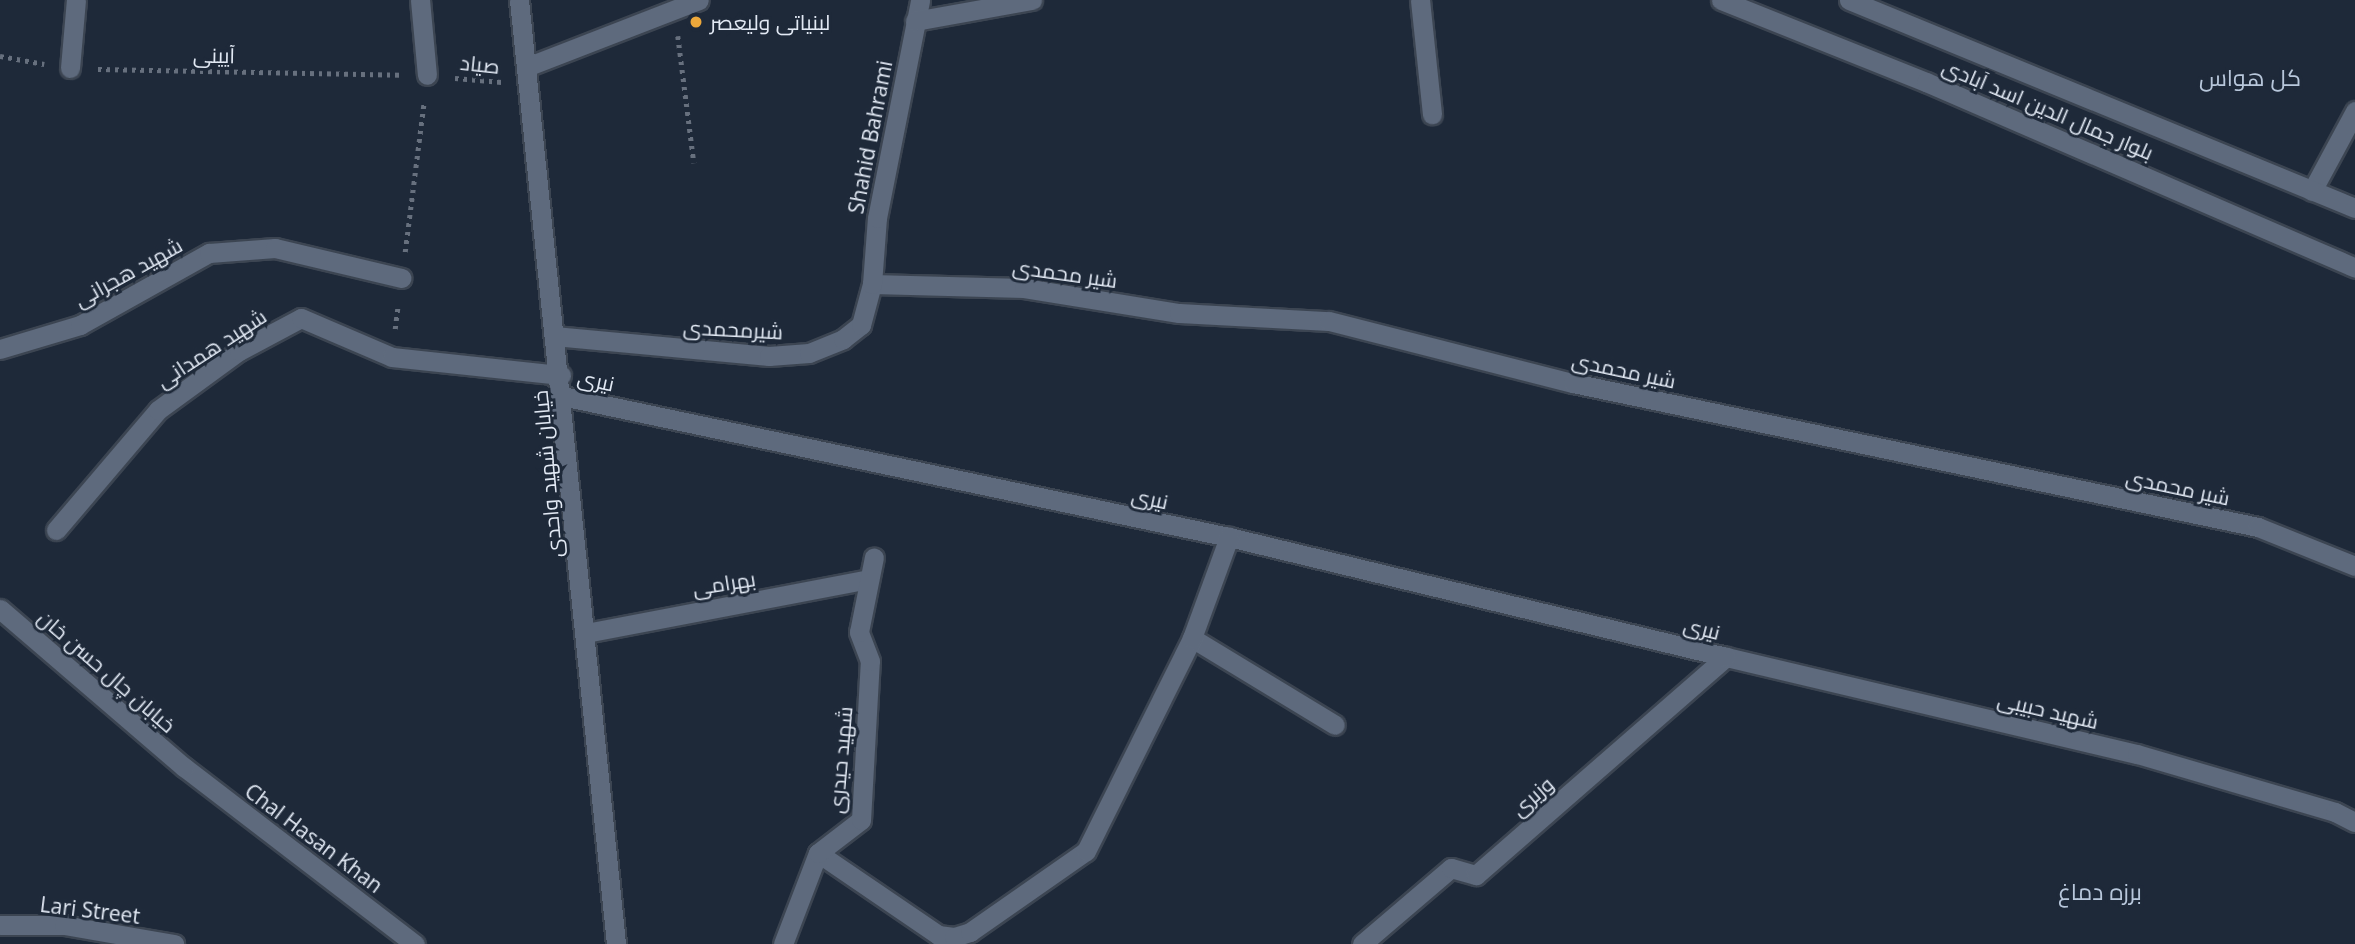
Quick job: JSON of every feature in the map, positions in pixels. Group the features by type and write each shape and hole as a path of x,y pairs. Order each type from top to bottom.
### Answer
{"street":[{"path":"70,68 76,0"},
{"path":"420,0 427,75"},
{"name":"خیابان شهید واحدی","path":"519,0 530,76 554,337 561,375 616,944"},
{"path":"530,76 699,0"},
{"name":"Shahid Bahrami","path":"872,285 877,218 920,0"},
{"path":"915,21 1032,0"},
{"path":"1420,0 1432,114"},
{"name":"بلوار جمال الدین اسد آبادی","path":"1721,0 1926,82 2355,268"},
{"name":"بلوار جمال الدین اسد آبادی","path":"1849,0 2355,208"},
{"path":"2312,191 2355,111"},
{"name":"شهید هجرانی","path":"0,349 80,325 209,253 275,248 402,278"},
{"name":"شیرمحمدی","path":"554,337 758,355 810,353 843,339 862,324 872,285"},
{"name":"شیر محمدی","path":"872,285 1024,288 1180,313 1329,321 1573,383 2258,527 2355,566"},
{"name":"شهید همدانی","path":"56,530 158,410 239,351 301,318 392,357 561,375"},
{"name":"نیری","path":"562,396 1228,537 1726,657"},
{"path":"783,944 818,853 937,935 970,932 1086,851 1192,638 1228,537"},
{"name":"شهید حیدری","path":"818,853 861,820 870,660 859,632 874,557"},
{"name":"بهرامی","path":"586,633 869,579"},
{"name":"خیابان چال حسن خان","path":"0,609 184,767"},
{"path":"1192,638 1335,725"},
{"name":"شهید حبیبی","path":"1726,657 2137,754 2335,812 2355,822"},
{"name":"وزیری","path":"1362,944 1451,868 1476,875 1726,657"},
{"name":"Chal Hasan Khan","path":"184,767 415,944"},
{"name":"Lari Street","path":"0,925 64,925 174,944"}],"path":[{"path":"674,10 687,83 694,163"},
{"name":"آیینی","path":"0,56 70,68 427,75"},
{"name":"صیاد","path":"427,75 530,76"},
{"path":"392,357 427,75"}],"place":[{"name":"لبنیاتی ولیعصر","path":"696,22"}],"district":[{"name":"کل هواس","path":"2250,77"},
{"name":"برزه دماغ","path":"2100,891"}]}
